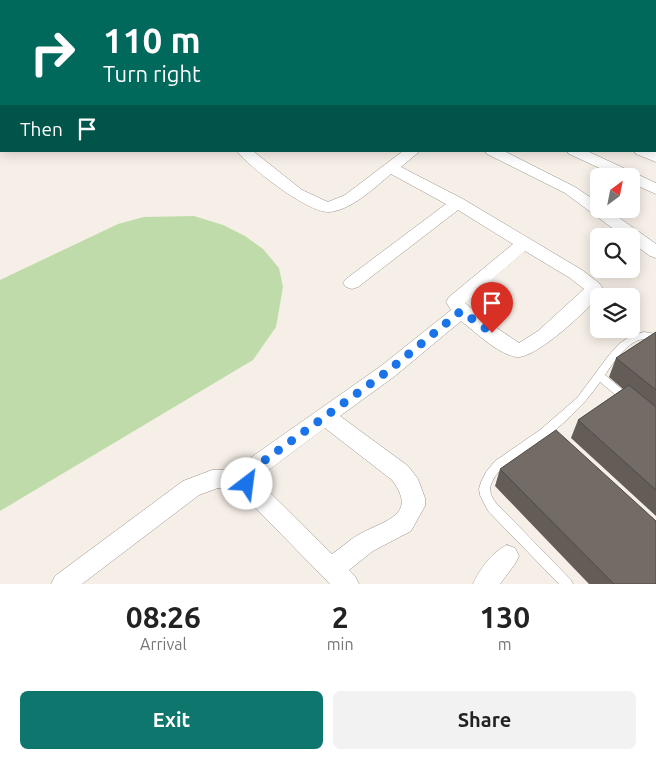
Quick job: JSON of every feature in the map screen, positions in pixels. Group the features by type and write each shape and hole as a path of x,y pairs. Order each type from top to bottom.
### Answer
{"street":[{"path":"245,152 310,202 328,207 340,204 350,198 412,152"},
{"path":"494,152 570,190 656,252"},
{"path":"576,152 611,168"},
{"path":"643,152 656,158"},
{"path":"391,168 457,203 524,243 589,282 593,287 592,292 531,348 523,350 511,346 461,311 455,302 524,243"},
{"path":"640,182 656,189"},
{"path":"352,283 457,203"},
{"path":"247,484 247,477 254,468 388,371 461,311"},
{"path":"63,584 191,488 208,479 223,477 247,484 339,576 365,543 403,524 414,506 414,498 410,486 400,473 325,416"},
{"path":"486,584 507,556"}],"lane":[{"path":"567,584 492,507 484,495 485,483 492,472 506,459 553,432 594,386 614,354 627,342 642,336 656,338"},
{"path":"600,376 635,406"}],"green space":[{"path":"194,216 223,225 245,236 263,249 279,268 283,287 276,327 253,360 0,511 0,280 118,224 144,217"}],"building":[{"path":"656,332 656,390 616,358"},
{"path":"629,385 656,407 656,490 578,420"},
{"path":"556,430 656,521 656,584 614,584 500,469"}],"route":[{"path":"247,484 247,477 254,468 388,371 461,311 492,333"}]}
